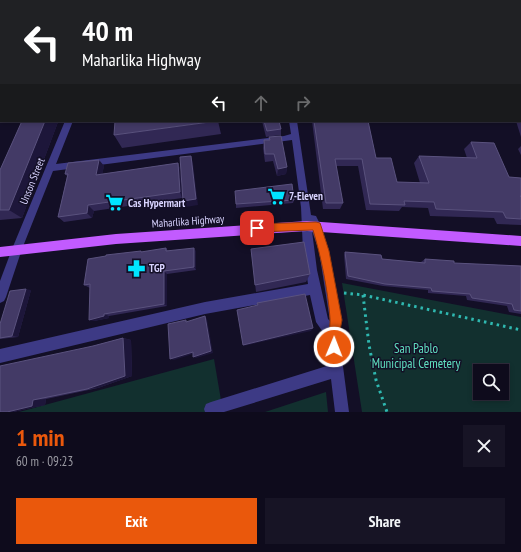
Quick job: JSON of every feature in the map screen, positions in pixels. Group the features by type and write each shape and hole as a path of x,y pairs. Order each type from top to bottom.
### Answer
{"main road":[{"name":"Maharlika Highway","path":"0,252 116,239 311,226 521,241"}],"street":[{"name":"Unson Street","path":"0,297 17,250 69,122"},
{"path":"293,122 306,207 311,226 324,251 336,320 333,336 342,412"},
{"path":"50,168 277,140 296,136"},
{"path":"311,226 308,251 322,322 333,336"},
{"path":"0,356 206,308 316,288"},
{"path":"211,409 337,370"}],"path":[{"path":"331,291 363,295 521,330"},
{"path":"363,295 369,345 376,380 387,412"}],"green space":[{"name":"San Pablo Municipal Cemetery","path":"342,283 521,317 521,412 362,412"},
{"path":"214,359 223,412 19,412"},
{"path":"326,392 328,412 265,412"}],"building":[{"path":"22,122 45,122 9,210 0,210 0,170"},
{"path":"115,122 210,122 114,135"},
{"path":"264,122 279,122 281,129 267,131"},
{"path":"314,122 368,122 376,158 391,158 397,182 429,183 419,156 477,158 471,142 494,143 509,177 521,178 521,219 506,218 503,212 436,209 434,202 404,201 405,205 370,204 362,159 335,159 343,203 326,203"},
{"path":"281,136 287,167 278,169 274,154 265,154 264,140 270,140 269,137"},
{"path":"191,156 196,199 183,201 180,157"},
{"path":"99,160 96,175 178,163 180,192 88,205 87,213 58,217 68,174 65,174 68,163"},
{"path":"292,184 294,200 236,204 235,191"},
{"path":"304,242 310,274 255,285 251,249"},
{"path":"166,248 166,251 194,248 194,267 164,271 164,304 104,314 104,316 89,320 90,284 84,285 88,259 106,255"},
{"path":"345,252 381,255 382,259 425,263 425,259 454,261 454,263 521,266 521,311 514,310 512,304 472,298 470,294 432,291 431,288 385,284 348,276"},
{"path":"26,289 12,336 0,338 0,324 10,291"},
{"path":"305,294 313,328 243,345 237,310 258,305 257,303"},
{"path":"205,316 211,351 193,357 193,352 170,359 168,324 186,320 186,322"},
{"path":"123,338 125,376 87,389 33,400 32,406 7,412 0,412 0,366"}],"place":[{"name":"7-Eleven","path":"276,196"},
{"name":"Cas Hypermart","path":"115,203"},
{"name":"TGP","path":"136,268"}],"route":[{"path":"257,228 316,226 324,251 336,320 333,336 334,347"}]}
